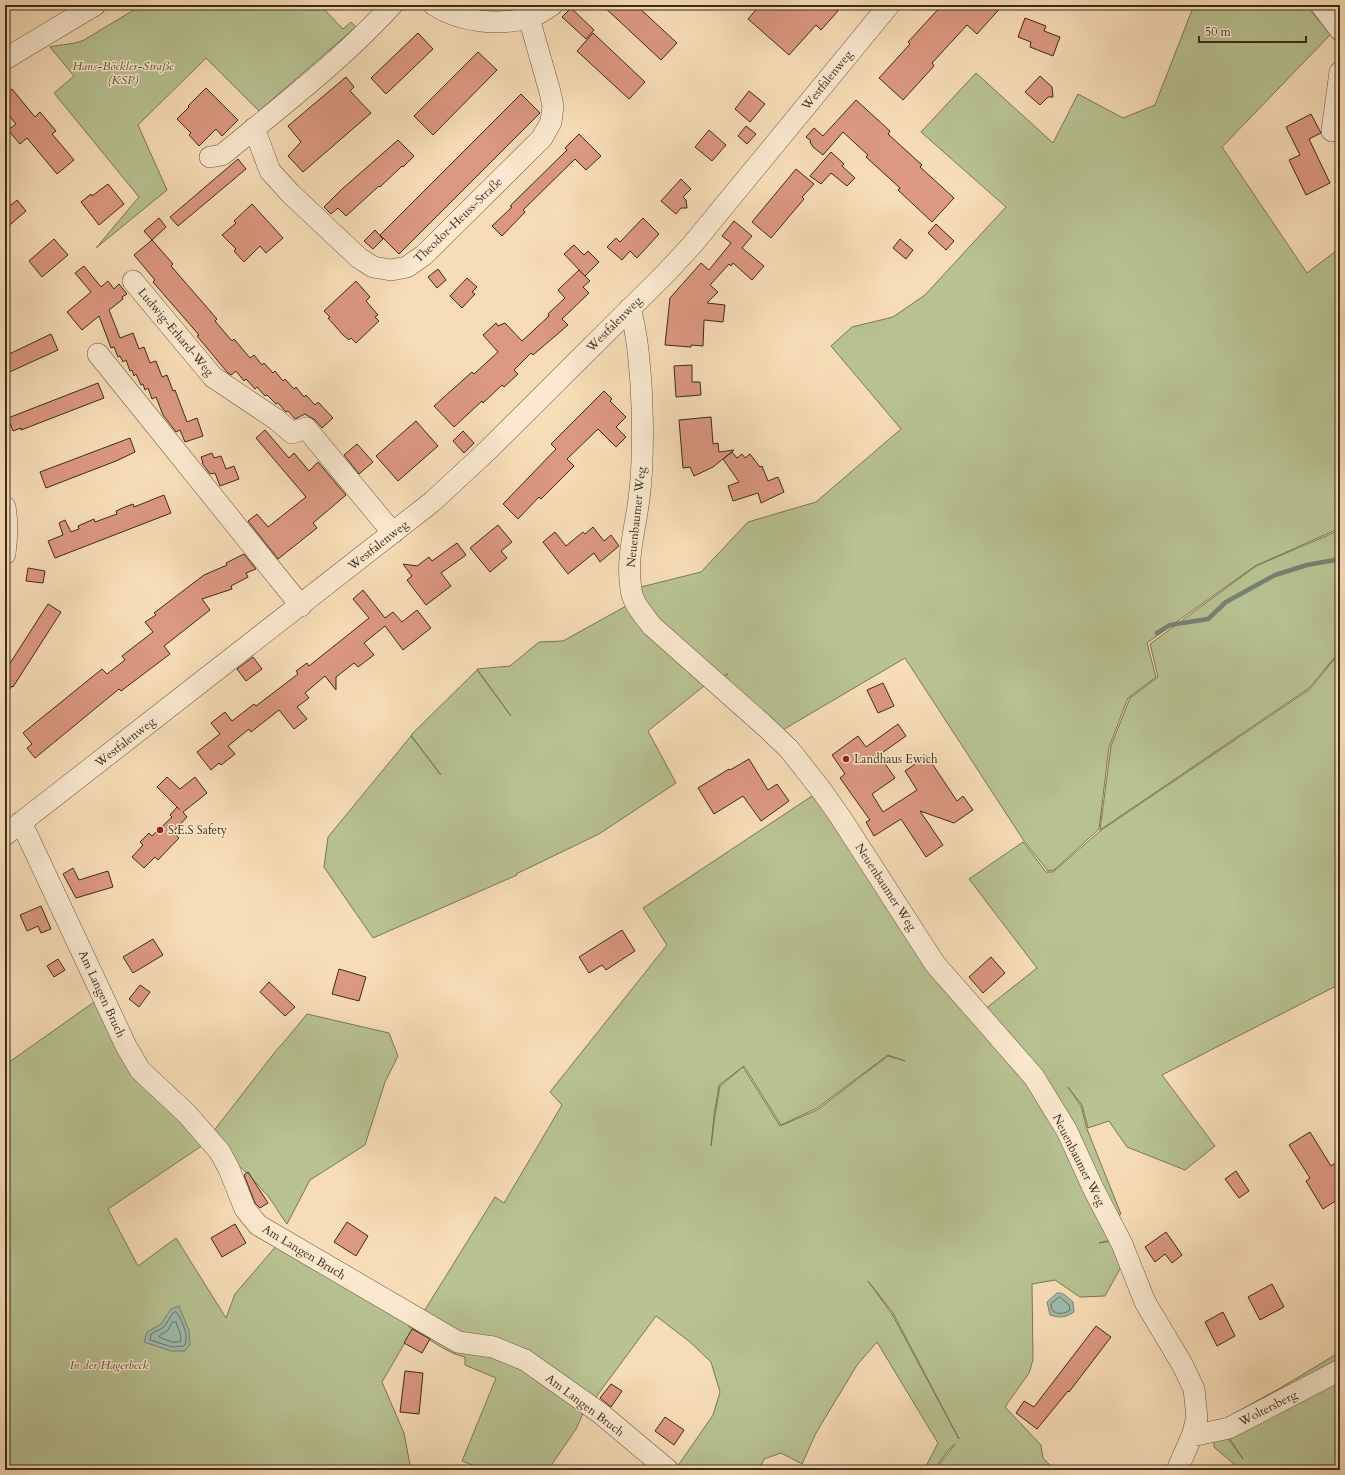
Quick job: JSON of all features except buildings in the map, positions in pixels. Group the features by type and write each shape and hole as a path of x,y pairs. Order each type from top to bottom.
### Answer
{"street":[{"path":"5,59 95,5"},
{"path":"210,157 222,155 312,80 363,35 392,5"},
{"path":"434,5 458,16 492,22 529,18 552,5"},
{"name":"Westfalenweg","path":"5,835 394,533 432,502 465,472 666,273 692,245 889,5"},
{"path":"1321,5 1340,30"},
{"name":"Theodor-Heuss-Straße","path":"254,128 270,171 291,194 359,258 373,267 391,270 407,267 424,255 542,138 550,122 553,106 529,18"},
{"path":"1332,131 1340,72"},
{"name":"Ludwig-Erhard-Weg","path":"133,281 213,377 277,420 292,433 306,428 394,533"},
{"name":"Neuenbaumer Weg","path":"630,308 638,347 642,401 643,451 640,498 629,565 631,592 639,609 652,626 767,728 793,754 822,790 936,964 1034,1077 1067,1131 1092,1188 1122,1244 1146,1302 1182,1364 1194,1389 1197,1418 1192,1436 1177,1470"},
{"path":"98,354 301,606"},
{"path":"5,507 8,536 5,554"},
{"name":"Am Langen Bruch","path":"21,822 126,1046 140,1070 187,1114 220,1152 229,1169 245,1210 258,1225 458,1342 493,1347 525,1360 600,1413 668,1470"},
{"name":"Woltersberg","path":"1192,1436 1229,1428 1340,1370"}],"green space":[{"name":"Hans-Böckler-Straße (KSP)","path":"142,5 320,5 343,29 351,22 356,27 259,111 206,58 138,125 167,190 96,248 139,197 54,93 74,76 50,47 76,43 84,40"},
{"path":"1194,5 1305,5 1331,34 1222,147 1307,273 1340,248 1340,528 1255,566 1147,643 1156,677 1128,698 1109,747 1099,829 1054,870 1048,871 1024,841 905,658 781,731 657,624 637,588 701,572 748,522 816,502 901,429 831,346 852,327 893,317 925,295 1006,207 921,132 976,73 1053,143 1078,94 1123,118 1155,105"},
{"path":"1340,530 1340,651 1309,688 1100,830 1111,746 1130,698 1158,677 1150,644 1256,566"},
{"path":"628,605 704,686 648,731 676,783 599,834 516,874 517,875 373,938 324,867 328,837 411,736 441,775 411,735 477,670 511,716 477,669 510,666 539,642 563,641"},
{"path":"1340,652 1340,984 1162,1075 1215,1146 1185,1170 1127,1147 1109,1121 1088,1128 1082,1105 1068,1087 1081,1106 1087,1129 1121,1214 1117,1217 1111,1240 1099,1243 1111,1241 1121,1267 1105,1296 1080,1297 1055,1280 1032,1284 1033,1360 1029,1373 1005,1407 1041,1445 1043,1458 1055,1470 935,1470 955,1444 948,1450 934,1470 924,1470 938,1443 877,1342 857,1365 816,1433 802,1464 781,1453 764,1459 759,1470 675,1470 713,1415 720,1392 711,1362 690,1342 656,1316 593,1401 585,1409 576,1429 548,1470 485,1470 462,1461 496,1378 465,1365 465,1357 452,1353 413,1329 495,1197 504,1203 562,1105 550,1092 667,945 643,908 815,794 984,1010 1037,968 969,879 1023,842 1046,872 1053,872 1100,831 1310,689","holes":["888,1055 905,1061 888,1056 817,1110 780,1126 743,1067 720,1086 711,1146 719,1085 744,1066 781,1125 817,1108","868,1281 893,1313 959,1439 892,1314"]},
{"name":"In der Hagerbeck","path":"97,1000 206,1143 108,1209 138,1266 176,1238 226,1318 235,1294 277,1245 412,1320 408,1326 413,1329 382,1382 404,1433 411,1470 5,1470 5,1065"},
{"path":"307,1014 389,1033 398,1056 385,1082 365,1145 310,1180 287,1224 271,1199 209,1137 275,1052"},
{"path":"1340,1352 1340,1470 1241,1470 1214,1447 1214,1439 1227,1437 1243,1459 1219,1422 1282,1387"}],"water":[{"path":"1057,1293 1064,1294 1073,1302 1074,1312 1062,1317 1050,1315 1047,1302"},
{"path":"179,1306 189,1331 190,1344 185,1351 171,1351 144,1342 147,1332 161,1324 171,1309"}],"waterway":[{"path":"1157,633 1170,625 1208,619 1226,602 1275,575 1307,565 1340,559"}],"place":[{"name":"Landhaus Ewich","path":"846,759"},
{"name":"S.E.S Safety","path":"160,830"}]}
